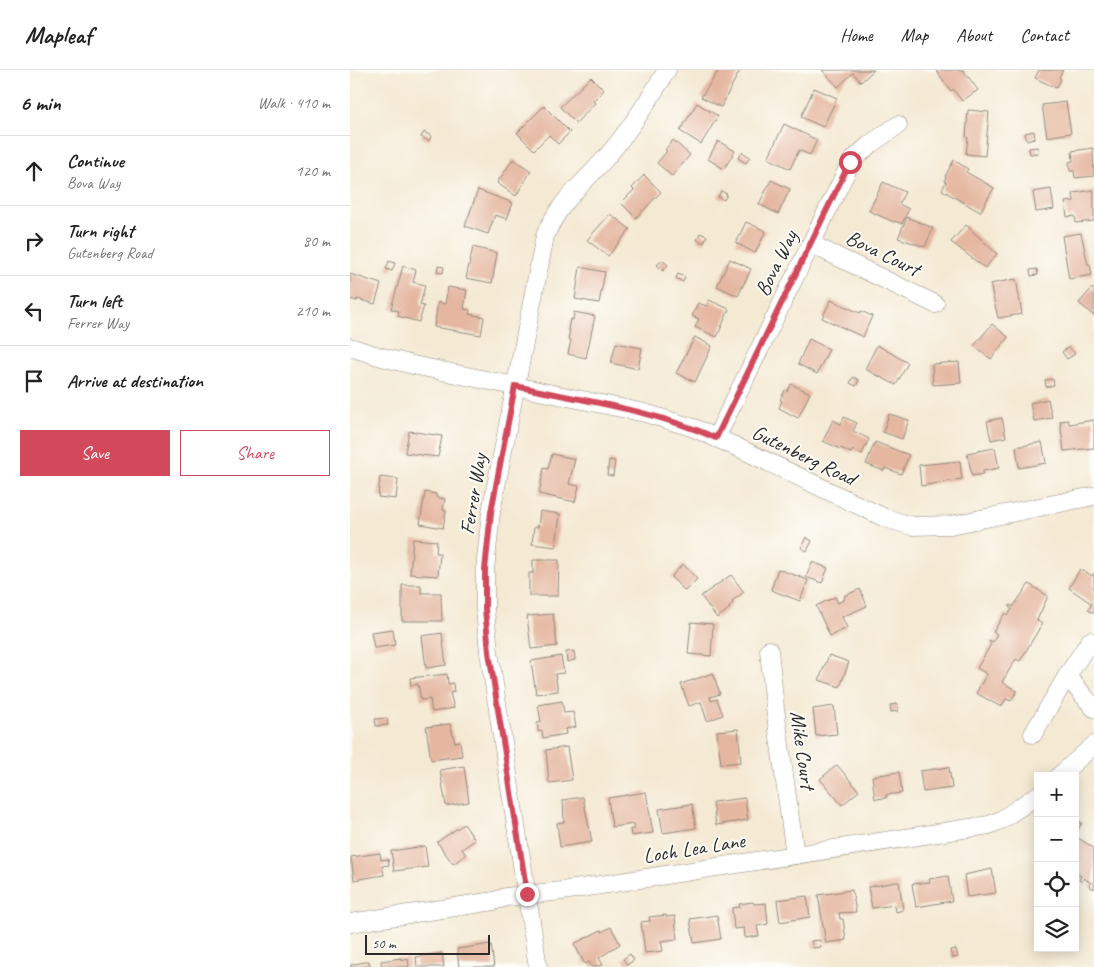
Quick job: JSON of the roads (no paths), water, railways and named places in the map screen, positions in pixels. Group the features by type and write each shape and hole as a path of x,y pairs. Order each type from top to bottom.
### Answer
{"street":[{"name":"Ferrer Way","path":"538,967 489,652 485,609 485,570 491,512 546,236 552,220 565,200 603,161 632,126 667,70"},
{"name":"Bova Way","path":"716,438 850,162 869,145 898,125"},
{"name":"Bova Court","path":"811,244 935,304"},
{"name":"Gutenberg Road","path":"350,347 413,365 645,413 694,428 885,518 912,526 951,525 1094,496"},
{"path":"1033,734 1090,641"},
{"name":"Mike Court","path":"769,650 795,855"},
{"path":"1067,676 1094,708"},
{"path":"1064,772 1094,745"},
{"name":"Loch Lea Lane","path":"350,922 989,824 1001,820 1034,798"}]}
